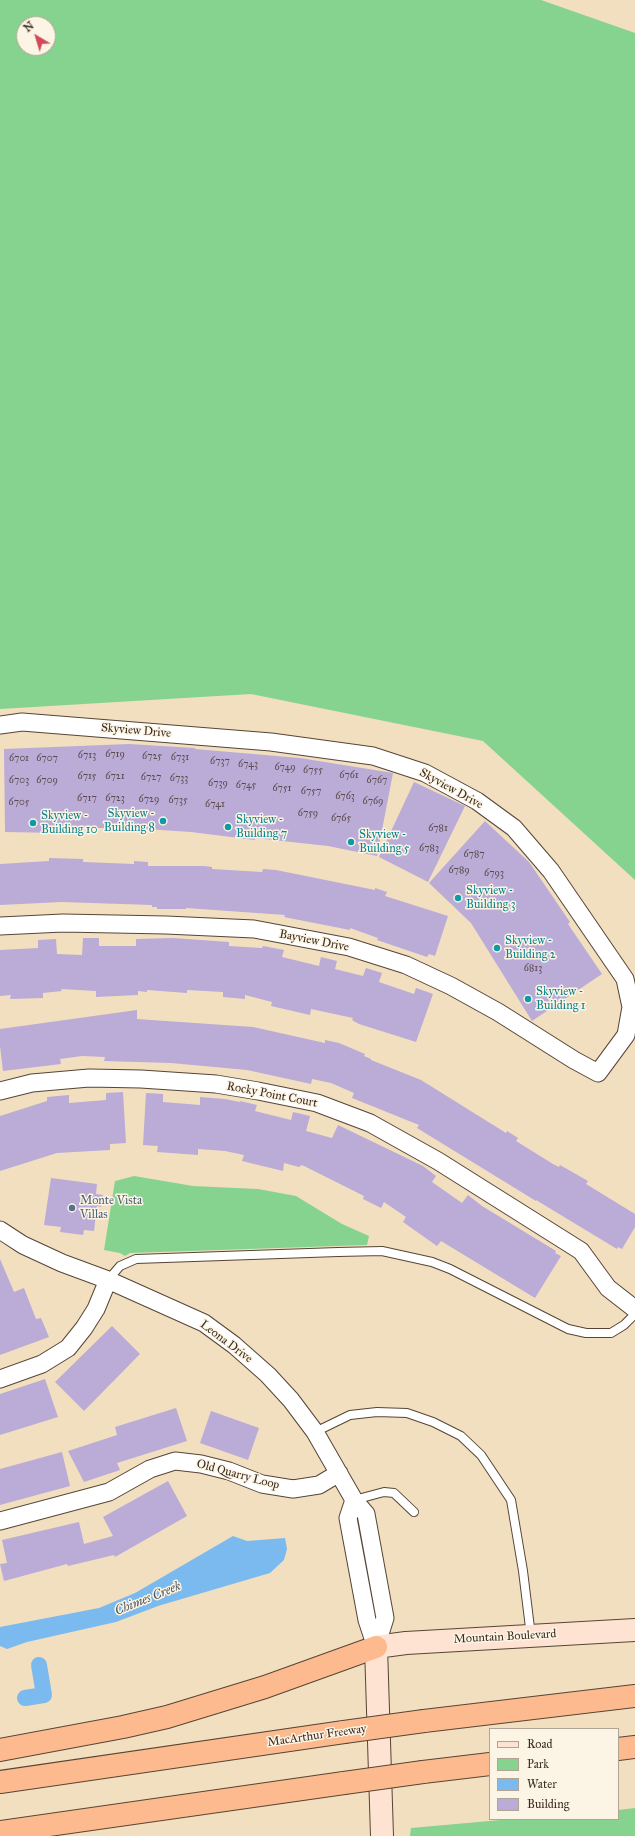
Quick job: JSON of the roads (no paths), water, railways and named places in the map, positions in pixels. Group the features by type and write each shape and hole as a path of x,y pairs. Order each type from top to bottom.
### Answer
{"highway":[{"path":"0,1750 123,1728 167,1717 265,1687 376,1647"},
{"name":"MacArthur Freeway","path":"0,1782 424,1721 635,1696"},
{"path":"619,1749 635,1747"},
{"path":"0,1832 423,1772 489,1764"}],"main road":[{"name":"Mountain Boulevard","path":"376,1647 406,1643 635,1630"},
{"path":"376,1647 382,1836"}],"street":[{"name":"Skyview Drive","path":"0,725 22,722 271,742 374,756 425,773 476,801 514,828 551,872 625,979 631,1007 626,1035 598,1073"},
{"name":"Bayview Drive","path":"0,926 63,923 166,925 254,929 349,947 406,965 451,986 498,1012 574,1060 598,1073"},
{"name":"Rocky Point Court","path":"0,1091 32,1083 89,1078 141,1079 216,1084 317,1103 370,1123 438,1161 581,1251 608,1288 635,1309"},
{"name":"Leona Drive","path":"0,1230 23,1245 62,1264 108,1280 204,1323 234,1345 268,1375 291,1400 315,1432 354,1500"},
{"path":"0,1379 42,1364 68,1348 96,1310 108,1280"},
{"name":"Old Quarry Loop","path":"0,1521 109,1492 150,1469 175,1461 201,1464 229,1471 262,1484 293,1489 319,1485 339,1473"},
{"path":"354,1500 348,1518 367,1620 376,1647"}],"lane":[{"path":"108,1280 120,1266 136,1259 338,1252 382,1252 432,1262 450,1269 568,1329 586,1333 611,1333 624,1325 635,1314"},
{"path":"315,1432 350,1415 377,1412 407,1413 433,1422 461,1436 481,1455 511,1500 523,1571 531,1637"},
{"path":"354,1500 384,1492 394,1493 414,1512"}],"water":[{"path":"233,1536 247,1541 285,1538 287,1549 284,1560 270,1573 158,1606 116,1622 27,1642 7,1649 0,1646 0,1627 99,1608 135,1593"}],"waterway":[{"name":"Chimes Creek","path":"25,1698 44,1695 39,1665"}],"place":[{"name":"Skyview - Building 8","path":"163,821"},
{"name":"Skyview - Building 10","path":"33,823"},
{"name":"Skyview - Building 7","path":"228,827"},
{"name":"Skyview - Building 5","path":"351,842"},
{"name":"Skyview - Building 3","path":"458,898"},
{"name":"Skyview - Building 2","path":"497,948"},
{"name":"Skyview - Building 1","path":"528,999"},
{"name":"Monte Vista Villas","path":"72,1208"}]}
